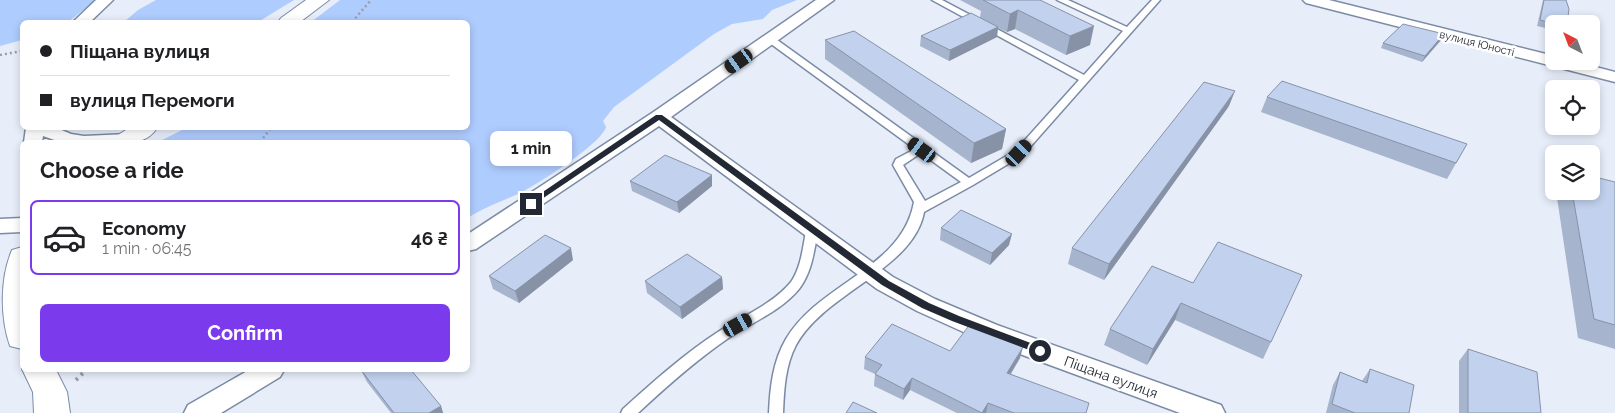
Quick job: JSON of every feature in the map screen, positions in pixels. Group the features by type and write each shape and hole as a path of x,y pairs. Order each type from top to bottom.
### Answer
{"street":[{"path":"83,20 105,0"},
{"path":"291,20 319,0"},
{"path":"470,243 659,117 826,0"},
{"name":"вулиця Юності","path":"1311,0 1615,77"},
{"name":"Піщана вулиця","path":"659,117 812,231 906,295 956,319 1211,413"},
{"path":"47,130 60,138 74,140"},
{"path":"103,140 132,136"},
{"path":"0,226 20,225"},
{"path":"20,264 15,280 14,303 20,331"},
{"path":"40,372 50,392 52,413"},
{"path":"198,413 268,372"}],"lane":[{"path":"936,0 1084,79"},
{"path":"1061,0 1127,30"},
{"path":"776,413 778,387 790,343 811,316 825,303 890,256 912,227 920,210 1004,164 1019,153 1127,30 1156,0"},
{"path":"770,39 969,183"},
{"path":"920,210 916,194 898,165 900,161 922,150"},
{"path":"628,413 721,336 787,295 796,284 802,272 812,231"}],"path":[{"path":"354,20 370,0"},
{"path":"0,55 20,51"},
{"path":"262,140 269,130"}],"shaded area":[{"path":"0,0 96,0 71,20 20,20 20,41 0,46"},
{"path":"156,0 294,0 261,20 126,20 138,10"},
{"path":"340,0 797,0 772,10 763,19 732,24 714,34 614,107 603,121 606,127 602,134 581,153 554,173 529,188 470,217 470,140 162,140 182,130 470,130 470,20 314,20"}],"building":[{"path":"983,0 1040,0 1094,26 1070,36 1018,10 1010,14"},
{"path":"1544,0 1566,0 1569,9 1568,15 1545,15 1545,21 1540,20"},
{"path":"971,13 998,27 950,50 921,36"},
{"path":"1403,24 1444,34 1425,56 1383,43"},
{"path":"854,31 1006,129 974,143 825,40"},
{"path":"1282,81 1467,144 1456,163 1267,97"},
{"path":"1204,82 1235,91 1109,264 1072,248"},
{"path":"665,155 712,175 677,202 630,181"},
{"path":"1600,178 1615,182 1615,325 1594,319 1574,200 1600,200"},
{"path":"961,210 1012,234 992,253 941,228"},
{"path":"545,235 571,248 515,291 489,276"},
{"path":"1218,242 1302,275 1271,342 1181,303 1153,349 1110,329 1152,266 1193,283"},
{"path":"687,254 722,277 680,307 645,281"},
{"path":"892,324 950,351 970,324 1023,347 1007,373 1089,403 1086,413 1014,413 988,403 982,413 912,378 904,389 875,374 882,365 865,357"},
{"path":"1468,349 1537,372 1541,413 1468,413"},
{"path":"1370,369 1414,385 1409,413 1355,413 1332,404 1340,372 1367,383"},
{"path":"363,372 413,372 441,406 429,413 394,413"},
{"path":"853,402 877,413 846,413"}],"route":[{"path":"531,204 659,117 885,283 956,319 1040,351"}]}
